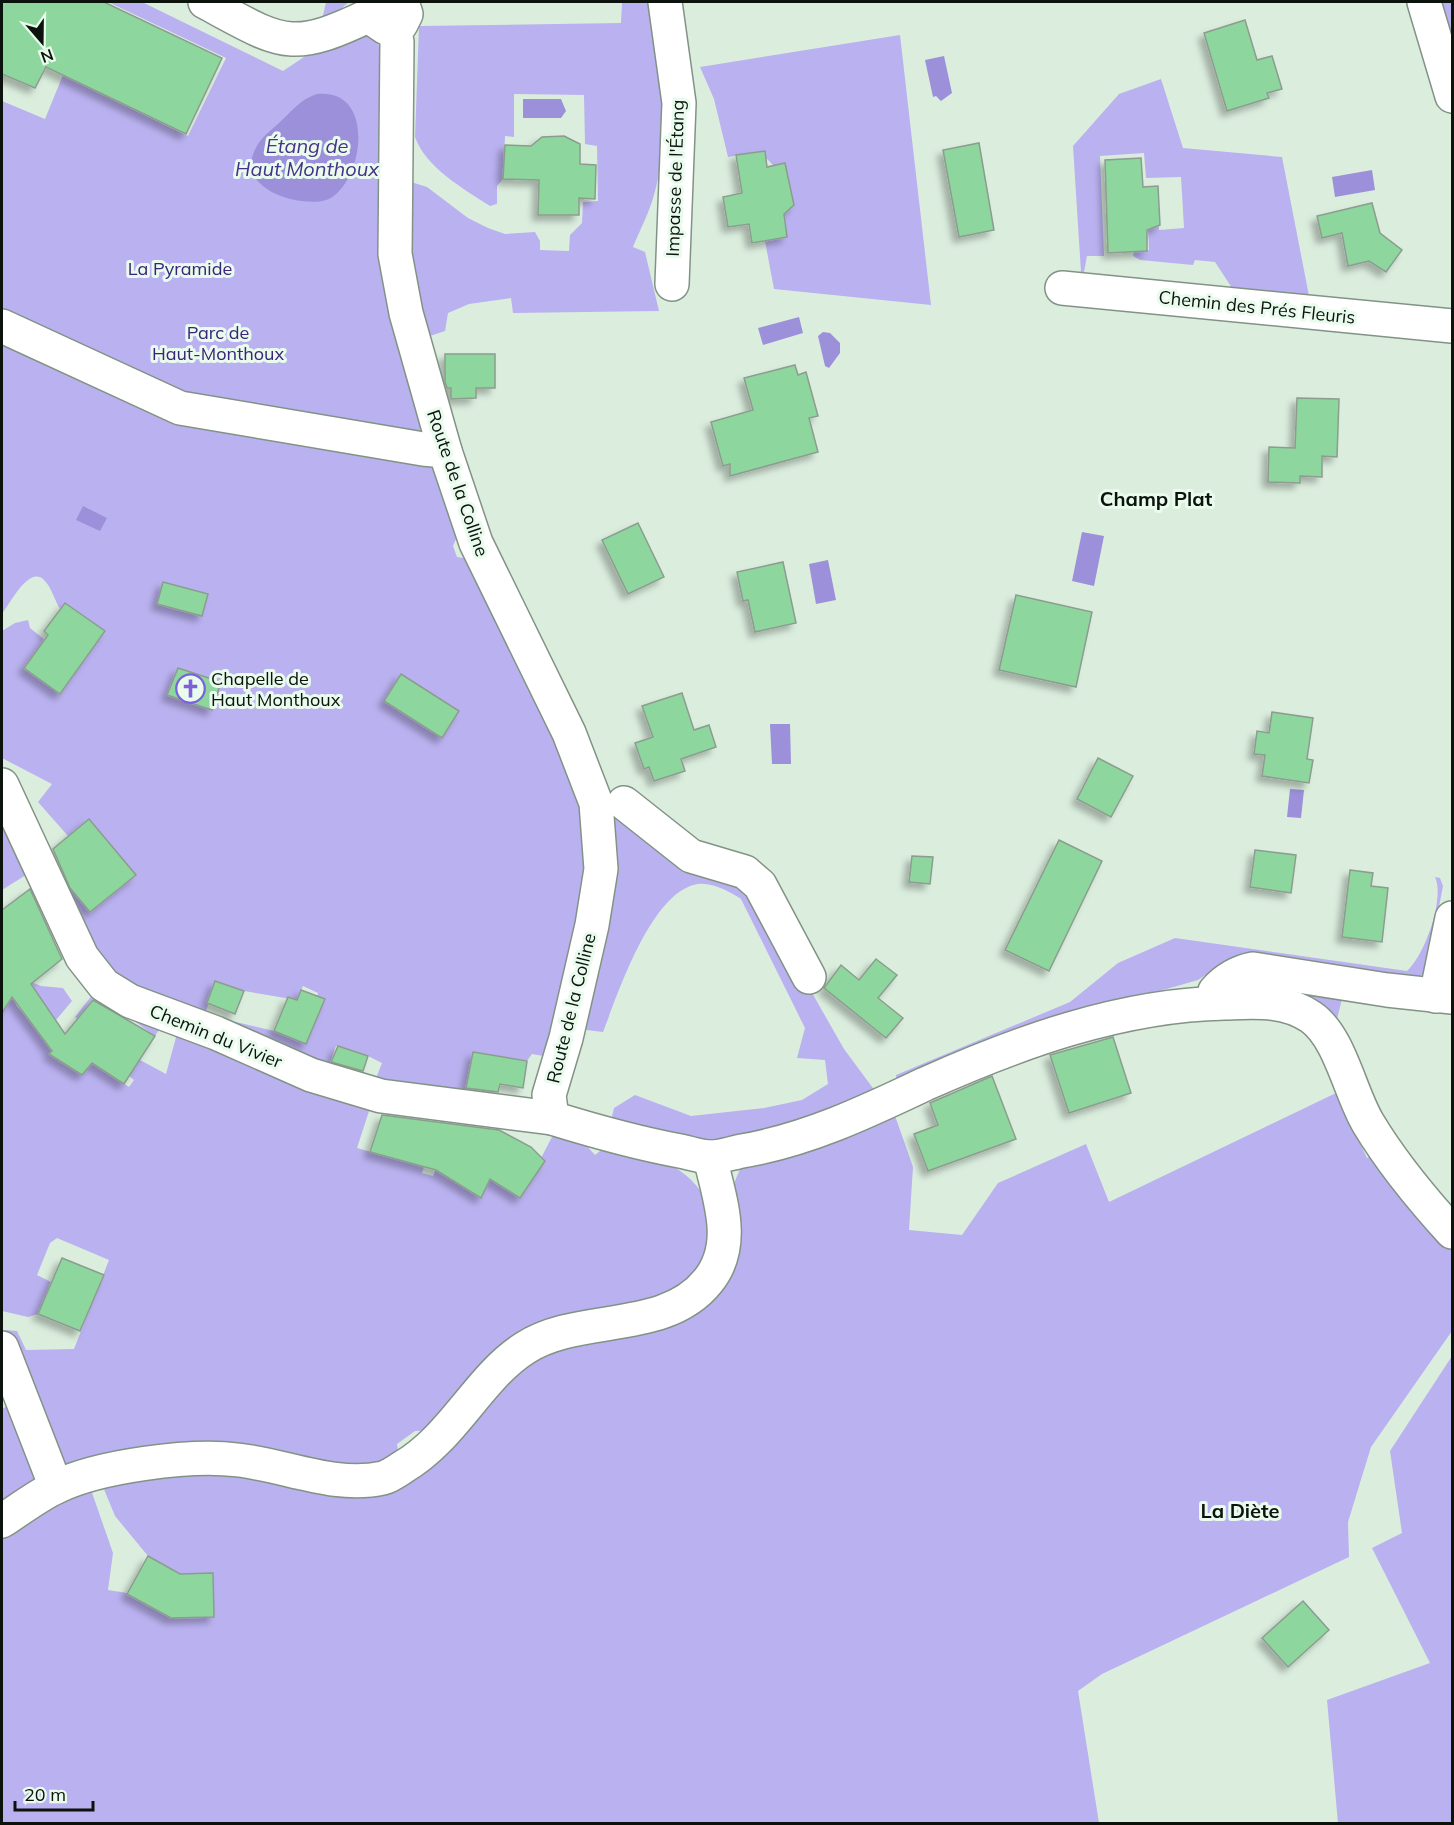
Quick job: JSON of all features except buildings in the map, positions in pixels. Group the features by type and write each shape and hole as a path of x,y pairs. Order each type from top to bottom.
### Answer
{"street":[{"path":"205,2 263,33 302,41 334,32 390,7"},
{"name":"Impasse de l'Étang","path":"665,2 679,103 672,284"},
{"path":"1424,2 1452,96"},
{"name":"Route de la Colline","path":"390,7 397,42 395,254 405,313 445,451 476,543 568,733 596,802 601,869 592,925 566,1038 549,1095 552,1118"},
{"name":"Chemin des Prés Fleuris","path":"1062,288 1452,326"},
{"path":"2,326 180,408 445,451"},
{"name":"Chemin du Vivier","path":"2,785 82,957 98,979 115,993 216,1033 311,1075 381,1096 552,1118"},
{"path":"624,802 691,856 745,872 760,885 809,977"},
{"path":"1216,1003 1215,992 1221,985 1241,972 1253,969 1444,997 1452,918"},
{"path":"552,1118 664,1148 710,1157 775,1146 861,1115 928,1083 1060,1033 1108,1018 1169,1007 1216,1003 1284,1004 1297,1008 1314,1019 1325,1030 1366,1120 1416,1192 1452,1232"},
{"path":"2,1521 56,1487 92,1475 138,1465 194,1460 237,1460 351,1480 386,1477 423,1456 504,1367 525,1348 572,1331 655,1313 696,1294 709,1280 724,1247 721,1205 710,1157"},
{"path":"2,1348 56,1487"}],"green space":[{"name":"Parc de Haut-Monthoux","path":"108,2 142,2 283,71 310,53 368,33 376,39 381,51 438,461 458,534 453,546 457,557 470,559 607,807 734,875 799,970 844,1049 878,1095 876,1102 709,1144 610,1125 614,1108 635,1095 691,1116 764,1108 802,1100 828,1084 825,1060 797,1058 805,1028 741,899 715,886 698,884 681,891 665,905 638,946 603,1032 562,1027 549,1057 532,1054 527,1061 473,1052 464,1099 373,1086 382,1063 336,1046 327,1072 233,1031 236,1022 274,1031 305,1043 318,993 303,986 297,1000 244,991 216,981 204,1017 105,973 45,856 90,912 136,875 89,819 68,836 38,802 52,784 2,758 2,631 15,623 28,620 30,628 45,640 24,669 60,694 105,631 65,603 60,609 49,586 38,577 32,578 20,588 2,614 2,101 45,119 63,75 188,136 226,58"},
{"path":"326,2 349,2 332,16 322,20"},
{"path":"622,2 650,2 660,74 663,123 659,171 652,202 633,247 645,252 659,311 513,313 511,298 469,304 448,313 445,331 421,339 406,267 408,181 427,187 468,218 488,228 505,234 535,232 540,241 540,250 569,251 570,235 582,223 583,202 598,201 597,146 585,144 584,95 514,94 514,137 505,136 503,179 497,186 497,204 490,206 437,168 420,148 415,137 419,26 621,23"},
{"path":"1436,2 1452,2 1452,56"},
{"path":"900,35 931,305 774,289 765,241 787,237 784,214 793,204 785,164 774,166 766,158 764,151 728,157 714,99 700,67"},
{"path":"1161,79 1183,148 1282,157 1310,301 1234,291 1215,262 1195,260 1193,265 1140,260 1133,256 1134,251 1149,250 1148,226 1159,226 1159,230 1184,228 1181,177 1146,178 1144,153 1100,156 1104,256 1087,256 1084,272 1081,272 1073,146 1119,94"},
{"path":"2,806 29,873 2,890"},
{"path":"1435,877 1440,878 1443,886 1427,969 1416,981 1226,970 1220,965 1198,980 1076,1015 897,1085 896,1075 1070,1002 1118,963 1175,938 1407,971 1420,953 1432,926 1437,898"},
{"path":"24,979 41,986 63,988 72,1001 56,1020 36,991 16,1005 39,1031 46,1027 61,1040 50,1054 82,1075 92,1063 129,1087 134,1080 129,1076 140,1060 166,1074 178,1030 332,1095 371,1105 357,1148 424,1167 422,1173 433,1176 443,1151 462,1162 451,1179 480,1198 490,1179 520,1197 545,1161 541,1158 553,1135 583,1142 595,1155 605,1147 636,1153 679,1170 701,1192 709,1207 715,1230 714,1253 707,1268 694,1283 678,1294 640,1308 578,1319 532,1329 524,1333 435,1430 415,1431 397,1444 399,1459 380,1469 358,1474 258,1451 195,1450 121,1460 62,1473 85,1492 89,1484 113,1553 108,1590 127,1593 148,1556 115,1516 101,1482 157,1474 213,1470 266,1474 342,1491 372,1490 400,1481 424,1468 464,1430 501,1389 522,1371 550,1353 629,1335 670,1322 707,1303 722,1290 736,1265 738,1247 731,1200 733,1187 742,1165 850,1132 893,1110 913,1167 909,1230 962,1235 998,1183 1086,1144 1109,1202 1336,1093 1367,1158 1376,1153 1442,1234 1452,1242 1452,1331 1371,1447 1348,1522 1349,1557 1102,1674 1078,1691 1099,1823 2,1823 2,1409 7,1406 2,1389 2,1359 13,1348 5,1330 17,1331 26,1350 74,1349 109,1260 57,1238 50,1243 37,1275 51,1282 38,1314 28,1317 2,1311 2,1013"},
{"path":"1253,983 1343,995 1337,1019 1319,1004 1308,999 1287,991"},
{"path":"97,989 162,1025 155,1036 97,994 77,1019 75,1017"},
{"path":"1452,1356 1452,1823 1338,1823 1327,1700 1430,1663 1372,1548 1402,1533 1390,1451"}],"water":[{"path":"944,56 952,93 941,101 936,96 933,97 925,60"},
{"name":"Étang de Haut Monthoux","path":"317,94 335,96 348,104 355,117 358,133 357,151 353,168 345,184 335,195 321,201 295,200 275,193 258,182 251,165 253,155 258,144 266,135 302,102"},
{"path":"523,99 561,99 566,111 561,118 523,118"},
{"path":"1372,170 1375,190 1335,197 1332,177"},
{"path":"799,317 803,333 763,345 758,328"},
{"path":"823,332 830,333 840,343 840,353 829,368 825,366 818,336"},
{"path":"83,506 107,518 100,531 76,520"},
{"path":"1082,532 1104,536 1094,586 1072,581"},
{"path":"828,560 836,600 816,604 809,564"},
{"path":"770,724 790,724 791,764 772,764"},
{"path":"1290,789 1304,790 1301,818 1287,817"}],"place":[{"name":"Chapelle de Haut Monthoux","path":"190,688"}],"district":[{"name":"Champ Plat","path":"1156,498"},
{"name":"La Diète","path":"1240,1510"}],"park label":[{"name":"La Pyramide","path":"180,268"}]}
